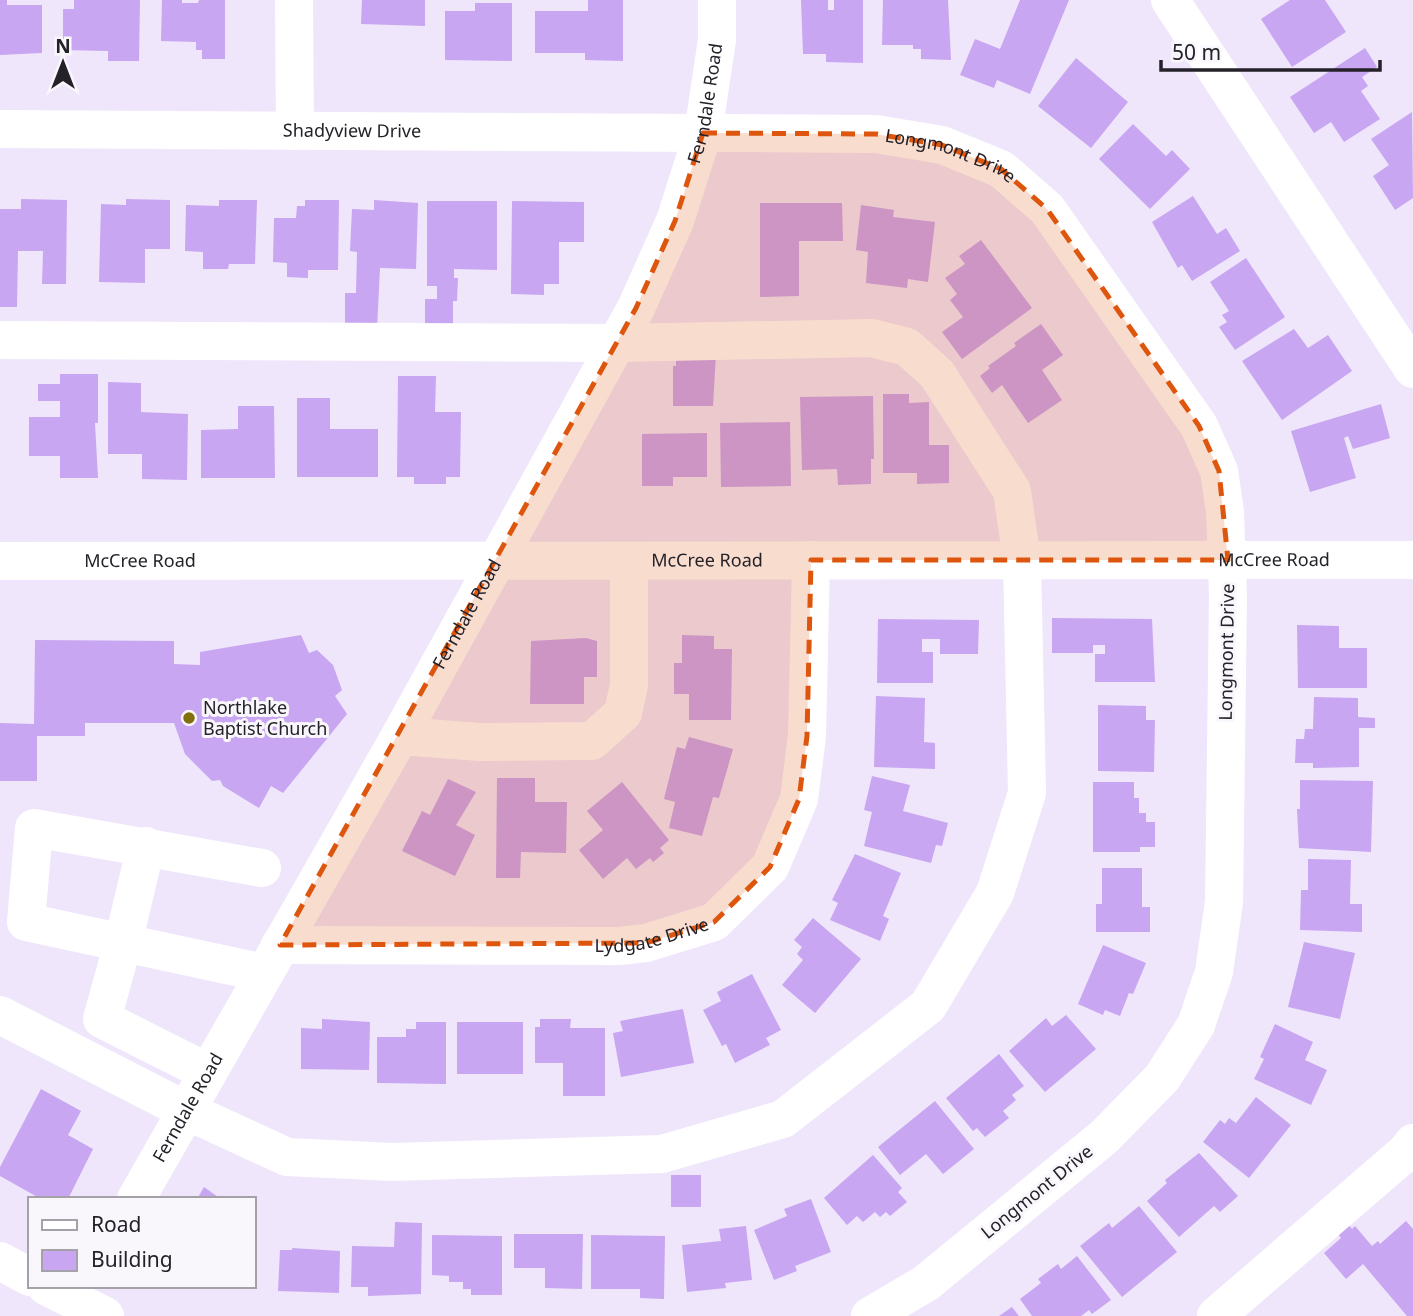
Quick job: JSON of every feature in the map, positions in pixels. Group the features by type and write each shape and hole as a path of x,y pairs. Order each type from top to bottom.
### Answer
{"street":[{"path":"294,0 295,131"},
{"name":"Ferndale Road","path":"137,1197 400,736 636,308 675,220 704,133 717,40 717,0"},
{"path":"1170,0 1413,369"},
{"name":"Shadyview Drive","path":"0,130 704,133"},
{"name":"Longmont Drive","path":"704,133 876,134 942,145 1001,169 1047,209 1199,426 1219,471 1228,560 1224,902 1214,972 1196,1025 1162,1078 1104,1137 926,1283 870,1316"},
{"path":"0,340 617,343 872,338 908,347 937,374 1012,491 1022,560 1027,793 995,893 928,1006 783,1119 662,1154 392,1161 287,1157 185,1110 0,1015"},
{"name":"Lydgate Drive","path":"146,846 34,828 26,922 123,943 272,959 619,946 646,943 714,922 769,867 799,799 807,736 811,560"},
{"name":"McCree Road","path":"0,561 1413,560"},
{"path":"400,736 480,742 592,741 622,713 629,685 629,561"},
{"path":"207,1072 102,1019 146,846 262,868"},
{"path":"1216,1316 1405,1153 1413,1143"},
{"path":"0,1261 28,1276"}],"highlighted area":[{"path":"703,133 876,134 942,145 1001,169 1047,209 1199,426 1219,471 1228,560 811,560 807,736 799,799 770,867 714,922 646,943 280,945 636,308 675,221"}],"building":[{"path":"0,0 7,0 7,5 42,5 42,53 0,55"},
{"path":"74,0 140,0 139,61 108,61 108,51 63,50 63,9 74,9"},
{"path":"162,0 198,3 199,0 225,0 225,59 202,59 202,50 196,50 196,42 161,41"},
{"path":"362,0 425,0 425,26 361,24"},
{"path":"588,0 623,0 623,61 585,60 585,53 535,53 535,11 588,11"},
{"path":"801,0 828,0 828,10 834,10 834,0 863,0 863,63 826,62 826,54 803,54"},
{"path":"883,0 948,0 951,60 921,59 921,49 913,49 913,45 882,45"},
{"path":"1020,0 1069,0 1030,94 997,80 994,88 960,75 975,39 1000,49"},
{"path":"1290,0 1325,0 1346,32 1292,67 1261,19"},
{"path":"475,3 512,3 512,61 445,60 445,11 475,11"},
{"path":"1365,48 1377,67 1362,77 1368,86 1361,91 1380,119 1344,142 1331,122 1314,133 1290,97"},
{"path":"1076,58 1128,102 1091,148 1038,106"},
{"path":"1412,112 1413,198 1395,210 1373,176 1389,165 1371,139"},
{"path":"1133,124 1166,156 1172,150 1190,169 1150,209 1099,159"},
{"path":"1193,196 1217,234 1226,228 1240,251 1192,281 1182,265 1178,268 1152,222"},
{"path":"21,199 67,200 66,284 42,284 43,251 18,251 17,307 0,307 0,209 21,209"},
{"path":"126,199 170,200 170,249 145,249 145,283 99,282 101,204 126,205"},
{"path":"219,200 257,200 255,264 229,264 228,269 203,269 203,252 185,251 186,205 219,206"},
{"path":"305,200 339,200 338,270 308,270 308,278 287,277 287,263 273,262 274,218 296,218 297,206 305,206"},
{"path":"374,200 418,203 416,269 380,268 377,329 345,329 345,293 356,293 357,252 350,251 352,209 374,210"},
{"path":"427,201 497,201 497,270 454,269 454,278 458,278 457,301 453,301 453,328 425,327 425,299 437,299 437,286 427,286"},
{"path":"512,201 584,202 584,242 559,242 559,284 544,284 544,295 511,294"},
{"path":"760,203 842,203 843,241 799,241 799,296 760,297"},
{"path":"861,205 894,210 893,217 935,222 928,282 908,279 907,288 866,283 868,252 856,250"},
{"path":"981,240 1032,308 962,359 942,332 963,317 950,300 957,294 945,278 965,264 959,256"},
{"path":"1246,258 1285,317 1235,350 1219,327 1227,322 1222,315 1229,311 1210,282"},
{"path":"1041,324 1063,355 1042,370 1062,400 1028,423 1002,385 992,393 980,376 990,368 988,366 1016,346 1014,343"},
{"path":"1294,329 1308,348 1328,335 1352,371 1282,420 1242,361"},
{"path":"676,354 716,354 713,406 673,406 673,366 676,366"},
{"path":"60,374 98,374 98,423 95,423 98,478 60,478 60,456 29,456 29,417 60,417 60,401 38,401 38,384 60,384"},
{"path":"398,376 436,376 435,412 461,412 460,477 446,477 446,484 414,484 414,477 397,477"},
{"path":"108,382 141,383 141,412 188,414 187,480 142,479 142,454 108,454"},
{"path":"883,394 909,394 909,403 929,402 929,445 949,445 949,483 917,484 917,473 883,473"},
{"path":"873,396 874,459 871,459 871,484 838,485 837,469 802,470 800,397"},
{"path":"297,398 330,398 330,429 378,429 378,477 297,477"},
{"path":"1381,404 1390,438 1353,449 1348,436 1344,438 1356,478 1310,492 1291,431"},
{"path":"238,406 274,406 275,478 201,478 201,430 238,429"},
{"path":"790,422 791,486 721,487 720,423"},
{"path":"707,433 707,477 673,477 673,486 642,486 642,434"},
{"path":"1052,618 1152,619 1155,682 1095,682 1095,654 1105,654 1105,645 1093,645 1093,653 1052,653"},
{"path":"878,619 979,620 978,654 940,654 940,639 922,639 922,652 933,652 933,683 877,683"},
{"path":"1297,625 1339,626 1339,648 1367,648 1367,688 1298,688"},
{"name":"Northlake Baptist Church","path":"301,635 309,653 317,650 333,665 342,690 335,696 347,714 283,793 271,786 259,808 223,786 220,780 212,781 185,754 174,723 85,723 85,736 37,736 37,781 0,781 0,723 34,724 35,640 174,641 174,664 200,665 200,652"},
{"path":"682,635 714,636 714,649 732,649 731,720 689,720 689,694 674,694 674,663 682,663"},
{"path":"586,638 597,641 597,677 584,677 584,704 530,704 531,641"},
{"path":"876,696 925,698 924,742 935,743 935,769 874,767"},
{"path":"1314,697 1358,698 1358,717 1375,718 1375,728 1359,728 1359,767 1313,768 1313,763 1295,763 1296,739 1304,739 1305,729 1313,729"},
{"path":"1098,705 1146,706 1146,720 1155,720 1154,772 1098,771"},
{"path":"689,737 733,749 719,798 713,797 702,836 669,828 675,802 664,799 677,747 685,749"},
{"path":"872,776 910,785 903,811 948,823 942,846 936,845 931,863 864,846 872,812 864,810"},
{"path":"497,778 535,778 535,802 567,802 566,853 521,852 520,878 496,878"},
{"path":"448,779 476,792 456,825 475,835 455,876 402,851 422,811 430,815"},
{"path":"1300,780 1373,781 1371,852 1299,848 1297,809 1300,809"},
{"path":"622,782 669,840 660,848 664,853 653,862 650,858 636,869 627,858 603,879 579,850 603,830 587,811"},
{"path":"1093,782 1134,782 1134,798 1139,798 1139,813 1146,813 1146,822 1155,822 1155,847 1140,847 1140,852 1093,852"},
{"path":"855,854 901,873 883,916 889,919 880,941 830,920 838,903 832,900"},
{"path":"1308,859 1351,860 1350,904 1362,904 1362,932 1300,930 1301,890 1308,890"},
{"path":"1102,868 1142,868 1142,907 1150,907 1150,932 1096,932 1096,904 1102,904"},
{"path":"813,918 861,959 815,1013 782,985 803,960 797,954 802,947 794,940"},
{"path":"1304,942 1355,953 1340,1019 1288,1007"},
{"path":"1103,945 1146,963 1120,1016 1105,1010 1103,1015 1078,1004"},
{"path":"752,974 781,1030 766,1038 770,1045 735,1063 726,1044 722,1046 703,1010 721,1001 717,992"},
{"path":"683,1009 694,1063 621,1077 613,1033 623,1031 620,1021"},
{"path":"1066,1015 1096,1049 1045,1092 1009,1051 1046,1018 1052,1026"},
{"path":"322,1019 370,1022 369,1070 301,1069 301,1028 322,1029"},
{"path":"540,1019 571,1019 570,1028 605,1028 605,1096 563,1096 563,1063 535,1063 535,1027 540,1027"},
{"path":"416,1022 446,1022 446,1084 377,1083 377,1037 406,1037 406,1029 416,1029"},
{"path":"457,1022 523,1022 523,1074 457,1074"},
{"path":"1275,1024 1313,1042 1305,1060 1327,1070 1311,1105 1254,1079 1264,1059 1260,1057"},
{"path":"999,1054 1024,1086 1012,1095 1016,1100 1003,1111 1009,1118 985,1137 977,1128 973,1131 946,1098"},
{"path":"41,1089 81,1111 68,1135 93,1149 69,1197 37,1197 0,1176 0,1167"},
{"path":"1256,1097 1291,1125 1249,1178 1203,1142 1220,1120 1225,1124 1229,1118 1236,1123"},
{"path":"935,1101 974,1149 943,1174 926,1154 900,1175 878,1147"},
{"path":"1199,1153 1238,1196 1220,1212 1214,1206 1179,1237 1147,1201 1167,1183 1165,1180"},
{"path":"873,1155 902,1188 898,1192 907,1202 890,1216 886,1212 880,1217 875,1212 863,1222 857,1216 847,1225 824,1198"},
{"path":"671,1175 701,1175 701,1207 671,1207"},
{"path":"204,1187 218,1197 198,1197"},
{"path":"811,1199 831,1252 795,1266 797,1271 774,1280 754,1230 787,1216 784,1209"},
{"path":"1139,1206 1177,1252 1122,1297 1080,1246 1109,1223 1112,1228"},
{"path":"1345,1220 1352,1229 1355,1226 1372,1246 1378,1241 1380,1244 1406,1221 1413,1229 1413,1316 1407,1316 1363,1264 1346,1279 1324,1253 1341,1238 1335,1230"},
{"path":"395,1222 422,1223 421,1294 368,1296 368,1287 351,1287 352,1246 394,1247"},
{"path":"746,1226 752,1280 725,1283 726,1288 687,1292 682,1245 721,1241 719,1229"},
{"path":"514,1234 583,1234 582,1289 545,1288 545,1268 514,1268"},
{"path":"432,1235 502,1236 502,1295 471,1295 471,1289 463,1289 463,1282 449,1282 449,1276 432,1275"},
{"path":"591,1235 665,1236 664,1299 640,1298 640,1289 591,1289"},
{"path":"292,1248 340,1251 339,1293 278,1291 280,1250"},
{"path":"1077,1256 1111,1300 1092,1314 1089,1310 1081,1316 1032,1316 1020,1299 1041,1283 1038,1279 1058,1264 1061,1269"},
{"path":"1012,1307 1019,1316 999,1316"}],"place":[{"name":"Northlake Baptist Church","path":"189,718"}]}
